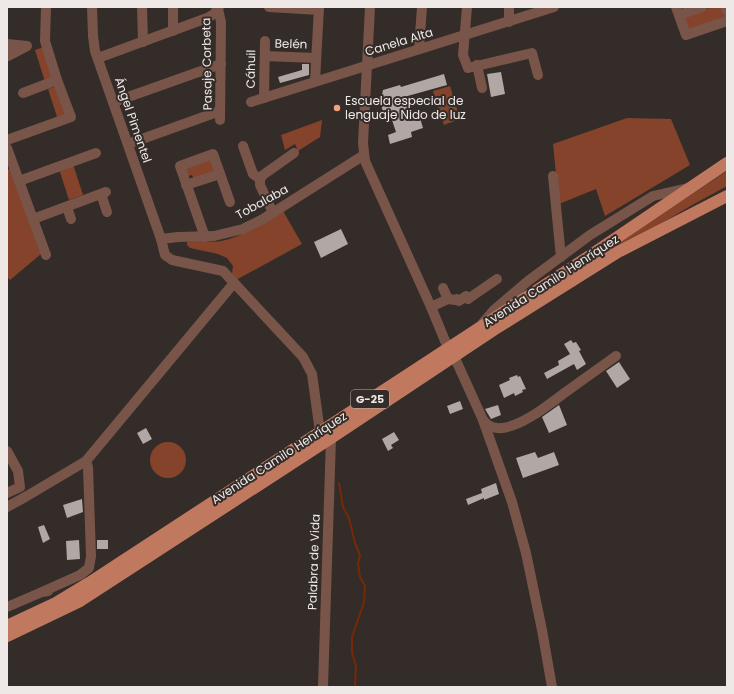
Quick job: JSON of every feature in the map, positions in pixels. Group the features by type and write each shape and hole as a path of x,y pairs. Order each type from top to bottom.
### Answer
{"main road":[{"name":"Avenida Camilo Henríquez","path":"7,636 80,601 331,438 451,352 480,327 582,261 727,163"},
{"name":"Avenida Camilo Henríquez","path":"7,626 50,606 89,583 320,432 618,252 727,196"}],"street":[{"path":"7,140 71,117 57,80 45,41 46,7"},
{"name":"Ángel Pimentel","path":"92,7 92,36 98,58 161,239 165,255 172,260 223,271 303,357 312,374 320,432"},
{"path":"142,7 143,42"},
{"path":"173,7 173,31"},
{"path":"269,7 319,8 315,81"},
{"path":"370,7 366,65 364,155 367,166 483,420 512,502 526,553 552,687"},
{"path":"419,49 422,7"},
{"path":"467,7 464,55 468,68 532,53 538,75"},
{"path":"509,7 509,22"},
{"name":"Canela Alta","path":"251,102 554,7"},
{"path":"702,7 677,11 686,35 727,22"},
{"path":"726,7 727,11"},
{"path":"98,58 210,17 218,8"},
{"name":"Pasaje Corbeta","path":"128,144 220,116 221,22 218,8"},
{"path":"7,50 8,56 27,46 45,41"},
{"name":"Cáhuil","path":"264,98 265,41"},
{"path":"7,44 27,46"},
{"name":"Belén","path":"265,56 316,58"},
{"path":"114,102 221,64"},
{"path":"477,65 482,88"},
{"path":"23,93 57,80"},
{"path":"243,146 253,174 260,179"},
{"path":"7,148 46,255"},
{"path":"19,181 96,153"},
{"path":"273,212 260,185 260,179 263,175 294,153"},
{"path":"205,237 180,166 213,154 230,202"},
{"name":"Tobalaba","path":"161,239 178,237 205,237 243,229 364,155"},
{"path":"186,185 220,174"},
{"path":"553,176 561,257"},
{"path":"480,327 494,310 528,281 590,235 653,196 692,187"},
{"path":"33,219 103,193 107,212"},
{"path":"67,207 71,219"},
{"path":"431,307 448,299 457,299 459,301 466,296 468,299 497,279"},
{"path":"7,507 86,461 234,283"},
{"path":"443,288 448,299"},
{"path":"483,420 492,428 502,428 518,423 538,412 616,356"},
{"name":"Palabra de Vida","path":"323,687 331,438"},
{"path":"7,451 18,471 20,486 7,493"},
{"path":"7,607 80,575 89,568 91,556 88,467 86,461"},
{"path":"42,592 73,584 89,583"}],"shaded area":[{"path":"712,7 723,7 727,19 689,31 684,16"},
{"path":"44,47 54,79 45,82 35,50"},
{"path":"57,86 67,117 58,120 48,89"},
{"path":"450,86 460,119 444,125 433,91"},
{"path":"627,118 671,119 690,165 605,216 596,189 559,204 553,144"},
{"path":"322,120 320,137 298,151 295,144 285,150 281,135"},
{"path":"211,158 215,173 194,180 192,175 188,176 185,167"},
{"path":"73,164 83,195 69,200 59,169"},
{"path":"10,168 41,254 10,280 7,277 7,171"},
{"path":"727,171 727,186 521,306"},
{"path":"283,211 302,244 236,280 232,273 233,266 227,258 218,254 190,248 187,245 187,242 191,241 221,241 229,239 253,229"},
{"path":"172,442 181,447 185,453 185,467 181,473 172,478 164,478 155,473 151,467 150,456 155,447 161,443"}],"building":[{"path":"302,64 309,64 309,75 280,83 278,77 302,70"},
{"path":"501,72 505,94 491,97 487,74"},
{"path":"444,74 447,85 404,97 412,121 420,118 423,128 411,132 412,137 390,144 388,135 396,132 389,111 383,113 381,103 383,103 383,90 400,85 401,87"},
{"path":"341,229 348,244 321,258 314,242"},
{"path":"571,340 573,343 576,342 581,350 579,351 586,364 577,370 574,364 547,379 544,373 559,365 558,361 570,354 564,344"},
{"path":"619,362 630,379 617,388 606,371"},
{"path":"517,375 518,377 520,376 526,389 522,390 523,392 515,396 514,393 504,398 499,385 510,380 509,378"},
{"path":"460,401 463,409 450,414 447,406"},
{"path":"498,405 501,415 491,419 485,409"},
{"path":"559,405 567,425 549,433 542,417"},
{"path":"146,428 152,439 143,444 137,433"},
{"path":"394,432 399,440 391,445 393,448 388,451 382,439"},
{"path":"535,452 538,458 554,452 559,465 523,478 516,458"},
{"path":"496,483 499,494 484,500 484,498 468,505 466,499 482,493 481,489"},
{"path":"82,499 83,512 67,518 63,505"},
{"path":"44,525 50,539 43,543 38,527"},
{"path":"79,540 80,559 67,560 66,541"},
{"path":"97,540 108,540 108,549 97,549"}],"waterway":[{"path":"339,483 343,507 349,518 355,543 360,555 358,564 360,577 365,586 364,602 352,637 352,653 356,666 355,687"}],"place":[{"name":"Escuela especial de lenguaje Nido de luz","path":"337,108"}]}
